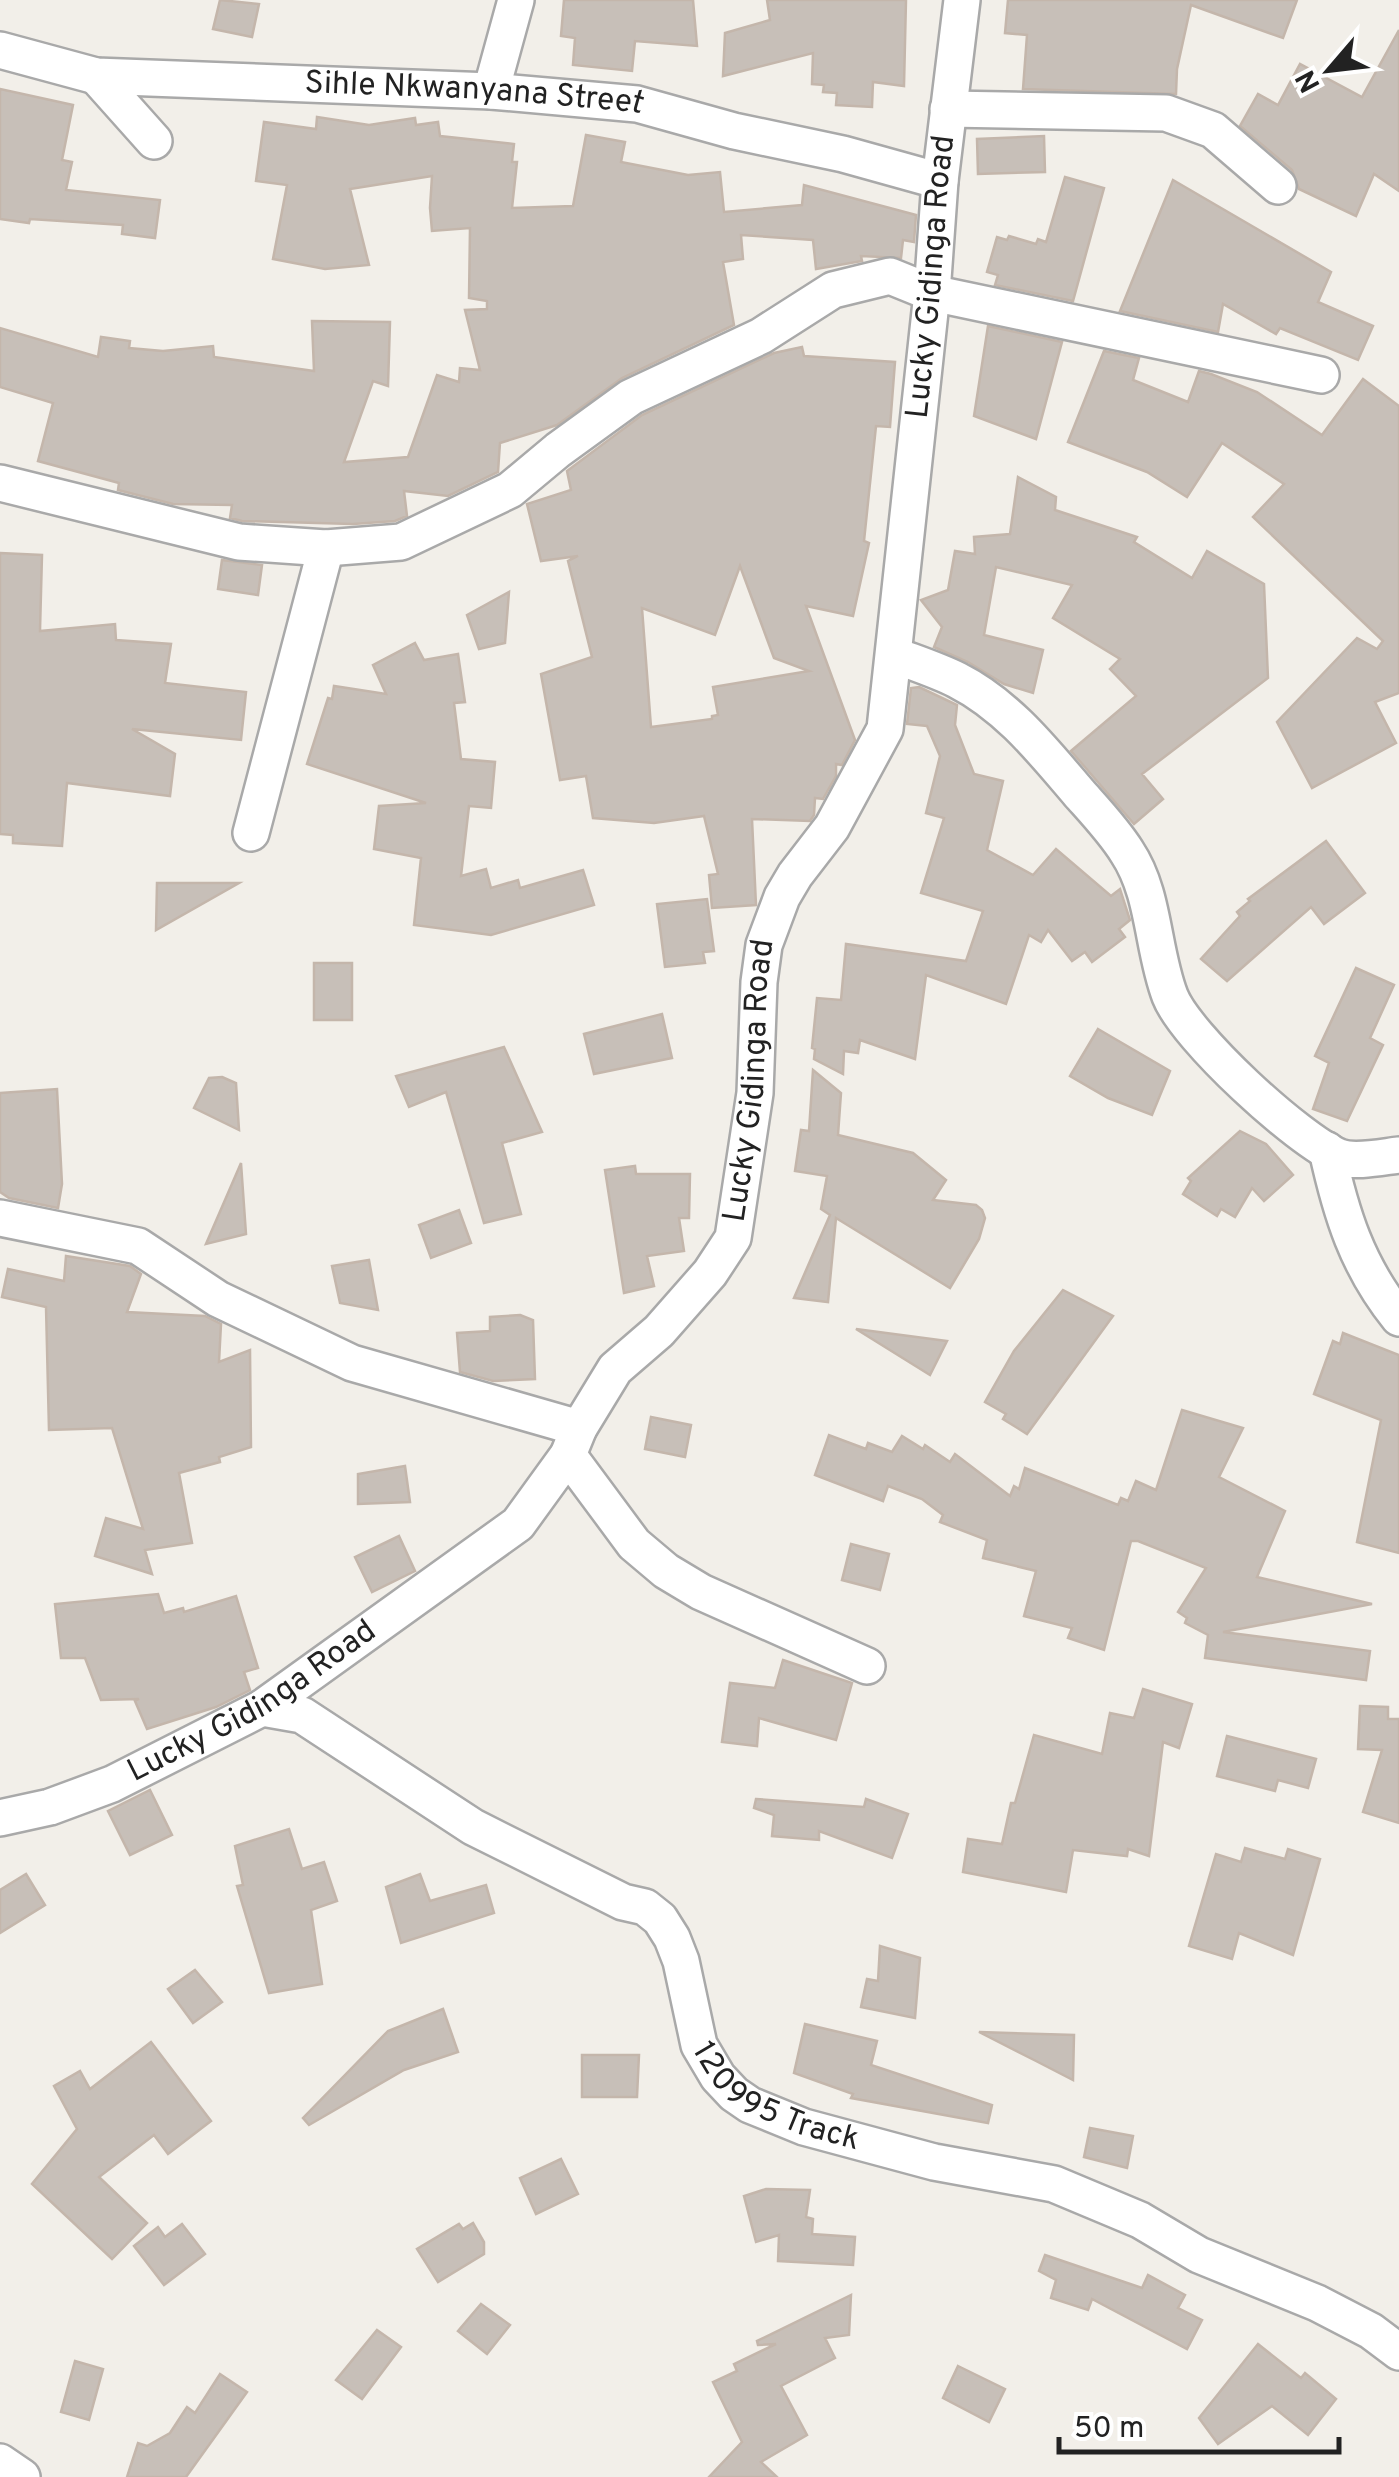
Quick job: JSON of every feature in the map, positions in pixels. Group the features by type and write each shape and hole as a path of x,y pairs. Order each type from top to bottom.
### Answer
{"street":[{"path":"491,90 516,0"},
{"name":"Lucky Gidinga Road","path":"0,1818 50,1807 112,1784 262,1708 518,1524 573,1442 615,1369 659,1330 710,1273 733,1238 755,1092 764,945 782,897 832,827 884,729 962,0"},
{"name":"Sihle Nkwanyana Street","path":"0,50 96,76 491,90 636,104 734,131 843,154 940,182"},
{"path":"96,76 154,141"},
{"path":"948,109 1166,113 1213,130 1278,186"},
{"path":"0,484 239,542 326,548 400,542 467,514 510,490 630,398 762,336 833,290 890,276 932,293 1320,376"},
{"path":"251,833 326,548"},
{"path":"894,655 957,680 991,701 1028,733 1127,852 1144,884 1153,935 1172,1001 1192,1029 1271,1107 1327,1150 1343,1159 1399,1155"},
{"path":"1327,1150 1340,1212 1356,1249 1399,1318"},
{"path":"0,1218 138,1246 218,1299 352,1362 573,1442 634,1544 666,1572 701,1592 867,1666"},
{"name":"120995 Track","path":"262,1708 302,1715 473,1827 623,1902 645,1907 660,1919 681,1961 699,2045 718,2077 750,2105 790,2123 934,2162 1054,2184 1140,2220 1199,2255 1318,2304 1372,2331 1399,2352"},
{"path":"0,2462 22,2477"}],"building":[{"path":"220,0 259,4 252,37 213,29"},
{"path":"564,0 693,0 697,46 635,41 632,71 573,65 575,38 561,36"},
{"path":"767,0 906,0 904,86 873,82 872,107 836,105 837,93 823,92 824,85 812,84 813,53 723,76 725,33 770,20"},
{"path":"1008,0 1297,0 1283,38 1191,5 1177,69 1176,94 1023,89 1027,35 1005,33"},
{"path":"1399,30 1399,191 1374,174 1356,216 1299,189 1292,170 1240,126 1258,94 1278,105 1300,64 1362,97"},
{"path":"0,89 73,105 62,160 72,162 66,190 160,200 155,238 122,234 123,225 0,219"},
{"path":"317,117 369,125 415,118 416,125 438,122 440,136 514,144 512,162 517,162 512,208 573,206 586,135 625,142 621,162 688,175 720,172 724,212 802,205 804,185 916,215 914,242 903,240 901,258 861,256 862,261 816,269 813,240 741,235 743,259 723,262 734,325 622,378 557,425 500,443 498,472 448,496 404,491 407,516 395,521 242,521 230,518 232,505 173,504 118,490 119,483 38,461 53,403 0,387 0,328 98,357 101,337 130,341 129,348 163,351 213,346 214,357 314,371 312,321 390,322 388,386 373,381 344,462 408,457 437,375 459,382 460,368 480,370 465,310 487,309 487,301 469,298 470,228 432,231 432,176 350,189 369,265 325,269 273,259 287,185 256,181 264,122 316,129"},
{"path":"1044,136 1045,172 978,174 977,139"},
{"path":"1065,177 1104,188 1073,301 995,285 998,275 987,272 997,237 1007,240 1009,236 1036,244 1038,239 1046,242"},
{"path":"1173,180 1331,272 1318,302 1373,326 1358,360 1280,328 1276,334 1223,304 1218,332 1120,311"},
{"path":"988,326 1062,342 1036,439 974,416"},
{"path":"802,347 804,356 895,362 890,427 876,426 864,541 869,543 853,616 806,606 855,740 842,765 836,764 836,776 823,799 815,798 810,821 752,819 756,905 712,908 709,875 718,874 704,816 654,823 593,818 586,776 560,780 541,674 592,657 568,561 578,556 541,561 527,504 571,490 567,471 642,415 774,353","holes":["740,566 774,658 809,671 713,687 718,715 712,719 651,727 642,608 715,635"]},
{"path":"1104,351 1139,358 1133,380 1188,402 1199,371 1257,392 1322,435 1363,379 1399,406 1399,693 1375,702 1396,743 1312,788 1277,722 1357,638 1377,649 1383,641 1253,517 1284,484 1222,443 1187,497 1147,472 1068,442"},
{"path":"1018,477 1056,497 1055,510 1137,537 1134,542 1192,578 1207,551 1264,584 1268,678 1142,774 1163,799 1134,824 1071,751 1136,696 1110,669 1120,659 1053,618 1072,585 996,567 984,635 1043,650 1033,693 1004,684 934,647 942,627 921,600 948,590 955,551 975,554 974,537 1010,534"},
{"path":"0,553 42,555 40,631 115,624 116,640 171,644 165,683 246,692 241,740 132,729 175,754 170,796 67,783 62,846 13,843 13,835 0,834"},
{"path":"222,560 262,565 258,595 218,589"},
{"path":"509,592 505,643 479,649 467,615"},
{"path":"415,643 424,660 458,654 465,702 454,703 461,759 495,762 491,808 469,806 461,876 486,869 491,888 518,880 520,888 583,870 594,905 491,935 414,925 421,858 374,849 379,806 426,803 307,764 334,686 386,694 373,665"},
{"path":"919,687 957,705 955,725 974,774 1003,781 987,850 1033,875 1056,849 1111,896 1120,889 1130,920 1119,929 1125,937 1092,962 1085,952 1072,961 1048,930 1041,942 1029,935 1006,1004 926,975 915,1059 860,1040 858,1053 844,1051 843,1074 814,1059 812,1048 817,998 841,1000 846,944 966,961 983,911 921,893 944,818 926,813 940,756 927,726 907,724 911,688"},
{"path":"1326,841 1365,893 1324,924 1311,907 1227,981 1201,959 1240,916 1237,912 1248,899"},
{"path":"157,883 239,883 156,930"},
{"path":"707,899 714,951 703,952 705,963 665,967 657,904"},
{"path":"314,963 352,963 352,1020 314,1020"},
{"path":"1356,968 1394,985 1370,1038 1383,1045 1347,1121 1313,1109 1329,1063 1315,1056"},
{"path":"662,1014 672,1058 594,1074 584,1034"},
{"path":"1098,1029 1170,1071 1152,1115 1108,1098 1070,1076"},
{"path":"504,1047 542,1132 502,1143 521,1214 484,1223 446,1092 409,1107 396,1076"},
{"path":"813,1070 841,1093 838,1135 913,1153 946,1180 933,1200 976,1205 982,1210 985,1218 979,1239 950,1288 836,1218 828,1302 794,1298 830,1215 821,1209 827,1176 795,1171 801,1130 809,1131"},
{"path":"222,1077 236,1083 239,1130 194,1108 209,1078"},
{"path":"57,1089 62,1184 58,1208 9,1198 0,1192 0,1093"},
{"path":"1240,1131 1266,1144 1293,1175 1264,1201 1252,1188 1235,1217 1221,1209 1217,1216 1183,1194 1191,1181 1188,1178"},
{"path":"241,1163 246,1234 206,1244"},
{"path":"635,1166 636,1174 690,1174 689,1218 679,1218 684,1251 647,1256 654,1286 624,1293 605,1170"},
{"path":"459,1210 471,1243 431,1258 419,1225"},
{"path":"66,1256 130,1266 141,1274 127,1312 205,1316 221,1324 219,1362 250,1350 251,1447 219,1457 220,1462 179,1473 192,1543 145,1550 152,1574 95,1556 106,1518 143,1529 112,1428 49,1430 46,1307 2,1297 8,1269 64,1281"},
{"path":"369,1260 378,1310 340,1303 332,1266"},
{"path":"1063,1290 1113,1316 1027,1434 1003,1419 1006,1414 985,1402 1014,1351"},
{"path":"520,1315 533,1320 535,1379 493,1381 460,1372 457,1333 490,1331 490,1317"},
{"path":"856,1329 947,1341 930,1375"},
{"path":"1343,1333 1399,1355 1399,1553 1357,1542 1381,1420 1314,1394 1333,1341 1340,1344"},
{"path":"1182,1410 1243,1428 1219,1477 1285,1511 1257,1577 1372,1604 1223,1632 1370,1651 1366,1680 1205,1658 1208,1635 1185,1623 1187,1618 1178,1612 1206,1568 1138,1541 1131,1541 1104,1650 1068,1638 1072,1628 1024,1616 1036,1571 983,1558 987,1540 940,1522 943,1515 922,1499 888,1486 883,1501 815,1475 829,1435 866,1449 868,1443 892,1452 902,1436 923,1449 925,1445 950,1462 955,1454 1010,1496 1014,1486 1019,1489 1025,1468 1118,1505 1121,1498 1128,1501 1136,1481 1156,1490"},
{"path":"651,1417 691,1425 685,1457 645,1449"},
{"path":"405,1466 410,1502 358,1504 358,1474"},
{"path":"399,1536 415,1571 372,1592 355,1557"},
{"path":"851,1544 889,1554 880,1590 842,1580"},
{"path":"158,1594 164,1613 183,1608 184,1612 236,1596 258,1668 244,1672 250,1690 216,1707 147,1729 135,1701 139,1699 101,1700 85,1658 61,1658 55,1604"},
{"path":"783,1660 852,1683 836,1740 759,1718 757,1746 722,1742 730,1683 775,1688"},
{"path":"1143,1689 1192,1704 1179,1748 1163,1742 1149,1856 1128,1849 1127,1856 1073,1850 1066,1892 963,1872 968,1839 1002,1844 1034,1735 1102,1754 1110,1713 1134,1718"},
{"path":"1360,1706 1388,1707 1388,1719 1399,1719 1399,1823 1363,1812 1382,1750 1358,1749"},
{"path":"1227,1736 1316,1759 1308,1788 1278,1780 1275,1791 1217,1776"},
{"path":"150,1790 172,1835 130,1855 108,1811"},
{"path":"756,1799 864,1807 866,1799 908,1814 892,1858 819,1831 819,1840 772,1836 774,1815 754,1808"},
{"path":"289,1829 302,1869 324,1862 337,1901 311,1910 322,1984 269,1993 237,1886 243,1885 235,1846"},
{"path":"1245,1848 1285,1859 1288,1849 1320,1859 1293,1955 1239,1933 1232,1959 1189,1946 1216,1854 1241,1862"},
{"path":"26,1874 45,1905 0,1933 0,1890"},
{"path":"420,1874 430,1901 486,1885 494,1913 401,1943 386,1887"},
{"path":"880,1946 920,1958 915,2018 861,2007 867,1979 878,1981"},
{"path":"195,1970 222,2002 193,2023 168,1989"},
{"path":"443,2009 458,2052 404,2070 309,2125 303,2118 388,2031"},
{"path":"805,2024 877,2041 871,2065 992,2105 988,2123 851,2098 853,2094 794,2073"},
{"path":"979,2032 1074,2035 1073,2080 1036,2061"},
{"path":"151,2042 211,2121 168,2154 154,2135 99,2177 147,2223 112,2259 32,2184 77,2129 54,2086 80,2071 90,2089"},
{"path":"582,2055 639,2055 637,2097 582,2097"},
{"path":"1090,2128 1133,2136 1127,2168 1084,2157"},
{"path":"561,2159 578,2194 536,2214 520,2178"},
{"path":"766,2189 810,2190 806,2217 813,2219 812,2234 855,2237 853,2265 778,2261 779,2235 756,2242 744,2196"},
{"path":"473,2223 484,2242 484,2254 438,2282 417,2249 459,2224 463,2229"},
{"path":"182,2224 205,2254 164,2285 134,2246 158,2227 165,2237"},
{"path":"1045,2255 1142,2288 1148,2275 1185,2295 1178,2308 1202,2320 1187,2349 1092,2299 1088,2310 1051,2298 1056,2280 1039,2271"},
{"path":"851,2295 849,2335 825,2338 835,2358 781,2386 807,2435 761,2462 777,2477 709,2477 742,2442 713,2382 737,2371 734,2364 776,2344 758,2345 757,2341"},
{"path":"481,2304 510,2325 487,2354 458,2331"},
{"path":"377,2330 401,2347 362,2399 336,2380"},
{"path":"1258,2344 1301,2378 1305,2373 1336,2399 1308,2435 1272,2406 1218,2444 1199,2418"},
{"path":"75,2361 103,2369 89,2420 61,2412"},
{"path":"958,2366 1005,2389 989,2422 943,2398"},
{"path":"220,2374 247,2392 186,2477 127,2477 138,2443 147,2446 170,2433 187,2407 195,2413"}]}
